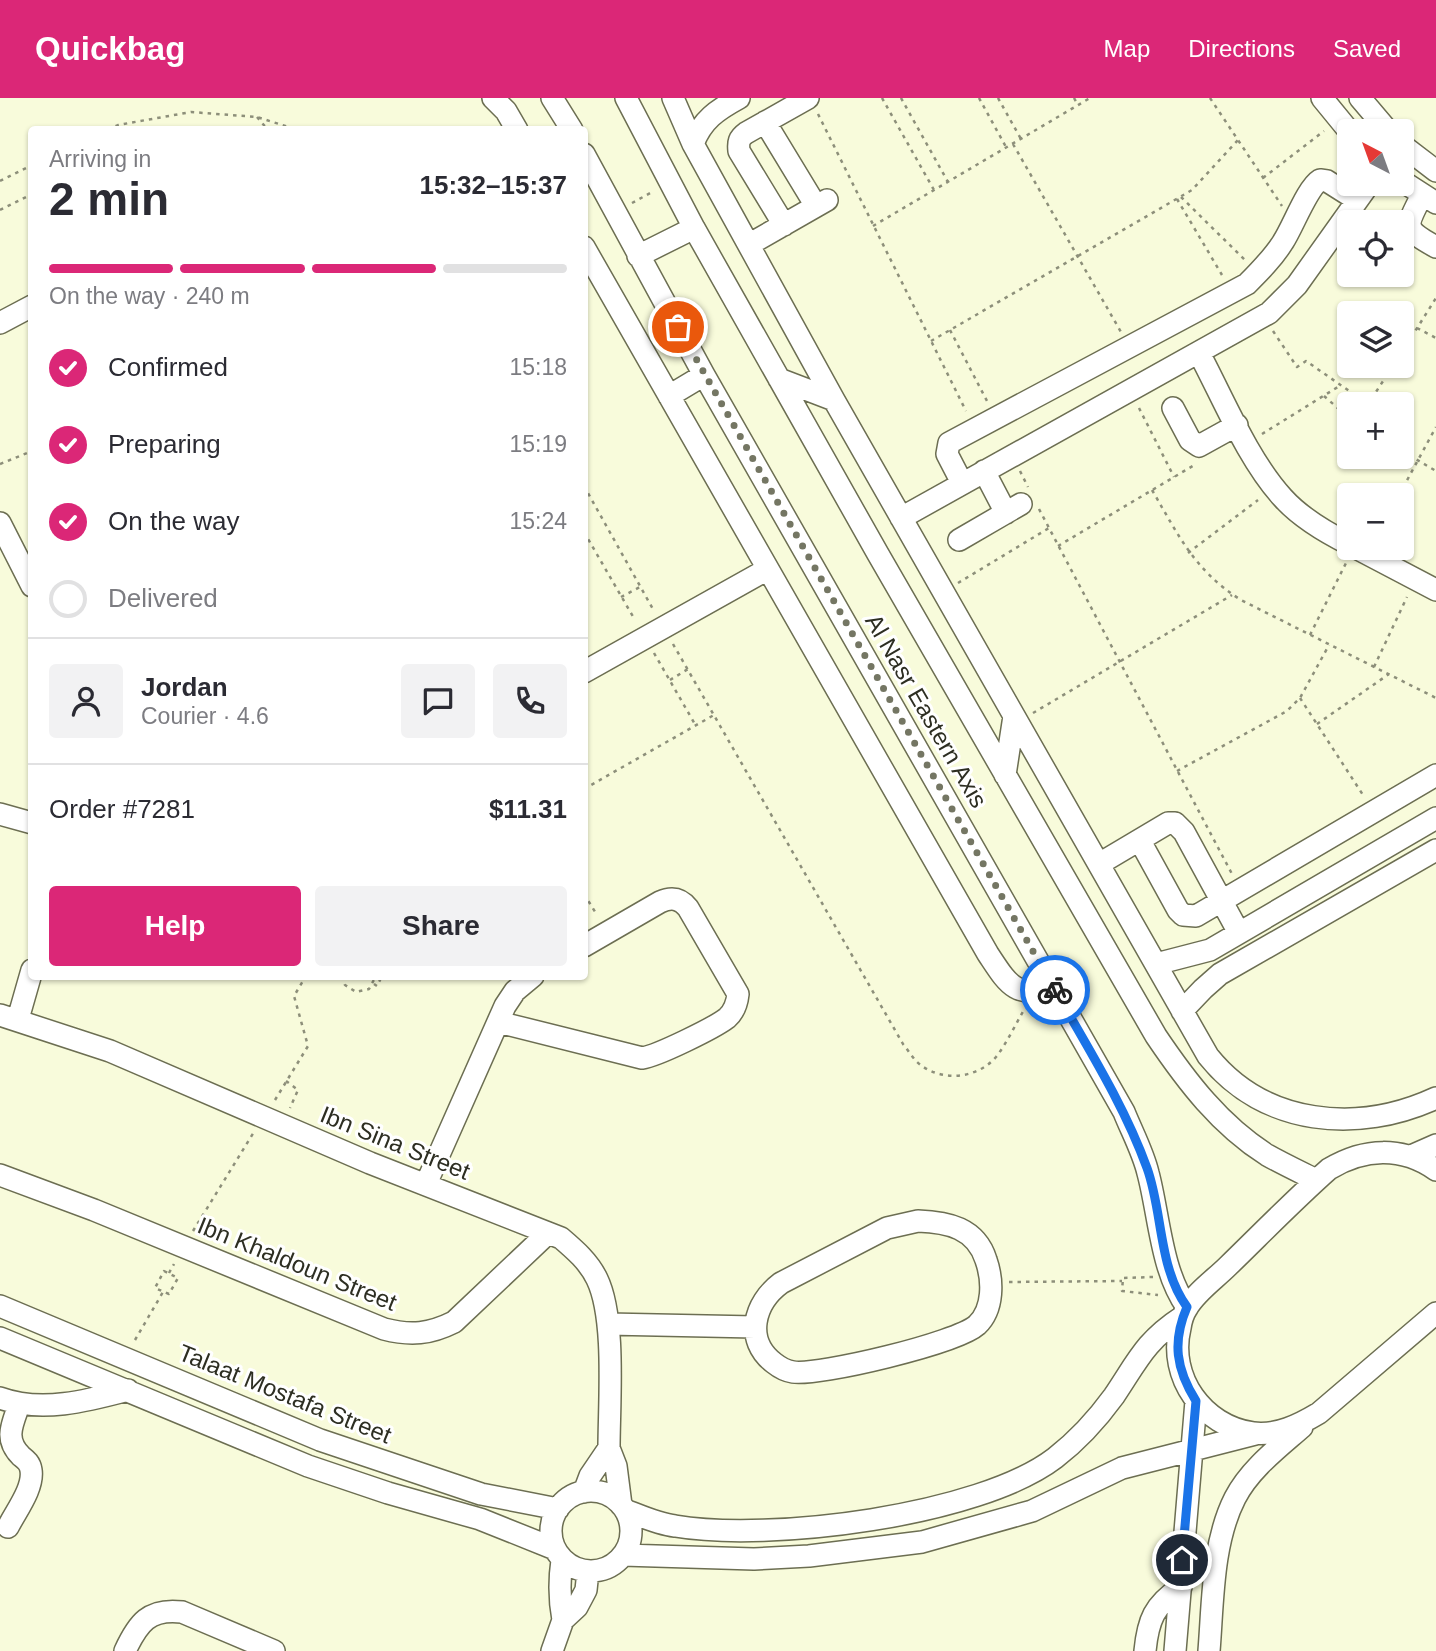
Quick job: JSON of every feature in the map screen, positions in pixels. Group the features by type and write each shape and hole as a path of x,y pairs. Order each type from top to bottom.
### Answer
{"street":[{"path":"494,98 515,126"},
{"path":"552,98 570,126"},
{"name":"Al Nasr Eastern Axis","path":"626,98 669,183 779,379 1156,1036 1188,1082 1224,1122 1267,1155 1316,1180"},
{"path":"673,98 693,144 834,400 1208,1056 1242,1091 1272,1107 1325,1118 1364,1119 1403,1111 1436,1098"},
{"path":"693,144 705,121 714,112 738,98"},
{"path":"1322,98 1338,119"},
{"path":"1360,98 1378,119"},
{"path":"784,225 738,144 741,137 765,122 812,104"},
{"path":"750,244 822,202 765,122"},
{"path":"1414,154 1436,170"},
{"name":"Al Nasr Eastern Axis","path":"588,162 1044,991 1124,1112 1148,1170 1180,1299"},
{"path":"962,484 947,454 949,443 1247,284 1283,244 1310,190 1320,180 1337,184"},
{"path":"1414,189 1429,199 1410,220 1410,228 1416,236 1436,247"},
{"path":"901,518 1262,317 1284,300 1297,285 1360,196"},
{"path":"638,256 694,228"},
{"path":"588,254 988,954 1014,988 1044,991"},
{"path":"0,323 28,308"},
{"path":"1124,351 1133,389"},
{"path":"1199,353 1260,468 1283,499 1337,541"},
{"path":"669,396 704,375"},
{"path":"779,379 834,400"},
{"path":"1173,408 1190,440 1199,446 1242,434"},
{"path":"959,540 1024,503 984,471"},
{"path":"0,523 28,578"},
{"path":"1372,560 1436,590"},
{"path":"588,670 768,569"},
{"path":"1005,775 1016,719"},
{"path":"1140,841 1183,915 1196,916 1436,775"},
{"path":"0,814 28,822"},
{"path":"1370,815 1384,849"},
{"path":"1156,964 1202,953 1436,818"},
{"path":"1099,864 1168,823 1181,827 1232,895 1239,933"},
{"path":"1182,1012 1220,974 1436,850"},
{"path":"498,1022 642,1058 650,1057 726,1019 737,1003 738,993 684,903 673,898 666,899 588,944"},
{"path":"9,1017 28,978"},
{"path":"426,1184 505,1006 515,991 528,980"},
{"name":"Ibn Sina Street","path":"9,1017 110,1051 273,1121 561,1238 581,1256 597,1279 606,1304 610,1448 623,1507"},
{"path":"1411,1156 1436,1145"},
{"path":"564,1620 559,1600 559,1554 551,1528 558,1509 565,1501 584,1492 604,1494 623,1507 673,1526 750,1531 802,1528 905,1513 1005,1486 1057,1457 1100,1413 1144,1349 1162,1330 1180,1299 1328,1169 1360,1154 1385,1152 1411,1156 1436,1170"},
{"name":"Ibn Khaldoun Street","path":"0,1175 402,1334 438,1330 454,1322 548,1233"},
{"path":"918,1222 950,1224 967,1233 984,1252 992,1276 991,1282 990,1302 978,1324 948,1340 916,1350 812,1371 793,1372 779,1367 768,1358 760,1346 755,1327 761,1304 769,1292 781,1283 887,1228 918,1222"},
{"path":"1180,1299 1178,1361 1184,1382 1196,1401 1209,1414 1225,1424 1255,1434"},
{"name":"Talaat Mostafa Street","path":"0,1306 320,1440 481,1494 558,1509"},
{"path":"1209,1651 1220,1545 1235,1499 1258,1468 1436,1313"},
{"path":"608,1324 755,1327"},
{"path":"1409,1337 1436,1325"},
{"path":"0,1338 309,1466 388,1493 480,1519 559,1554 570,1566 588,1572 602,1570 623,1555 630,1541 631,1525 623,1507"},
{"path":"8,1527 30,1479 29,1463 15,1450 9,1432 9,1401 56,1404 128,1390"},
{"path":"1175,1651 1196,1401"},
{"path":"623,1555 754,1559 809,1556 922,1542 1032,1511 1122,1468 1297,1426 1318,1413"},
{"path":"584,1492 590,1476 610,1448"},
{"path":"552,1651 564,1620 577,1607 586,1590 588,1572"},
{"path":"1145,1651 1153,1613 1165,1598 1181,1587"},
{"path":"125,1651 144,1620 169,1611 182,1612 274,1651"},
{"path":"1177,1618 1211,1620"}],"path":[{"path":"882,98 934,190"},
{"path":"901,98 948,182"},
{"path":"979,98 1006,147"},
{"path":"998,98 1021,139"},
{"path":"1074,98 1078,105"},
{"path":"873,226 1090,98"},
{"path":"1210,98 1294,224"},
{"path":"812,104 975,429"},
{"path":"116,126 191,112 257,117 285,126"},
{"path":"257,117 265,126"},
{"path":"1263,178 1337,130"},
{"path":"931,341 1179,198 1201,181 1238,140"},
{"path":"1013,144 1077,256 1124,351"},
{"path":"0,181 28,167"},
{"path":"615,213 669,183"},
{"path":"0,210 28,196"},
{"path":"1179,198 1258,273"},
{"path":"1179,198 1232,293"},
{"path":"1414,332 1436,298"},
{"path":"1262,317 1297,366 1306,360 1368,404 1385,378"},
{"path":"1417,327 1436,338"},
{"path":"950,330 996,418"},
{"path":"1242,434 1324,396 1341,385"},
{"path":"1133,389 1174,477"},
{"path":"1324,396 1337,407"},
{"path":"1406,483 1436,427"},
{"path":"0,464 28,453"},
{"path":"1012,456 1024,503 1049,528 1177,771 1232,895"},
{"path":"1414,458 1436,471"},
{"path":"1058,546 1197,463"},
{"path":"1188,553 1275,487"},
{"path":"1152,490 1188,553 1205,572 1233,594 1436,698"},
{"path":"588,493 903,1045 917,1062 936,1074 957,1076 978,1071 995,1058 1044,991"},
{"path":"944,592 1049,528"},
{"path":"1310,635 1347,560"},
{"path":"1374,667 1416,579"},
{"path":"621,597 640,587"},
{"path":"1016,719 1233,594"},
{"path":"1177,771 1287,711 1300,698 1330,644"},
{"path":"670,680 688,669"},
{"path":"1317,724 1389,674"},
{"path":"1300,698 1370,815"},
{"path":"588,787 714,715"},
{"path":"588,901 607,933"},
{"path":"273,1121 286,1081 308,1046 295,996 304,980"},
{"path":"343,980 345,985 356,992 363,992 374,984 377,986 380,980"},
{"path":"374,984 375,980"},
{"path":"169,1273 184,1247 273,1121 298,1093 297,1089 286,1081"},
{"path":"163,1272 169,1273 178,1279 169,1294 155,1287 163,1272"},
{"path":"991,1282 1122,1281 1123,1278 1180,1299"},
{"path":"1122,1281 1123,1293 1180,1299"},
{"path":"125,1357 163,1292"}],"way so far":[{"path":"678,327 1055,990"}],"route":[{"path":"1055,990 1124,1112 1148,1170 1172,1276 1179,1296 1187,1307 1177,1339 1178,1361 1184,1382 1196,1401 1182,1560"}]}
